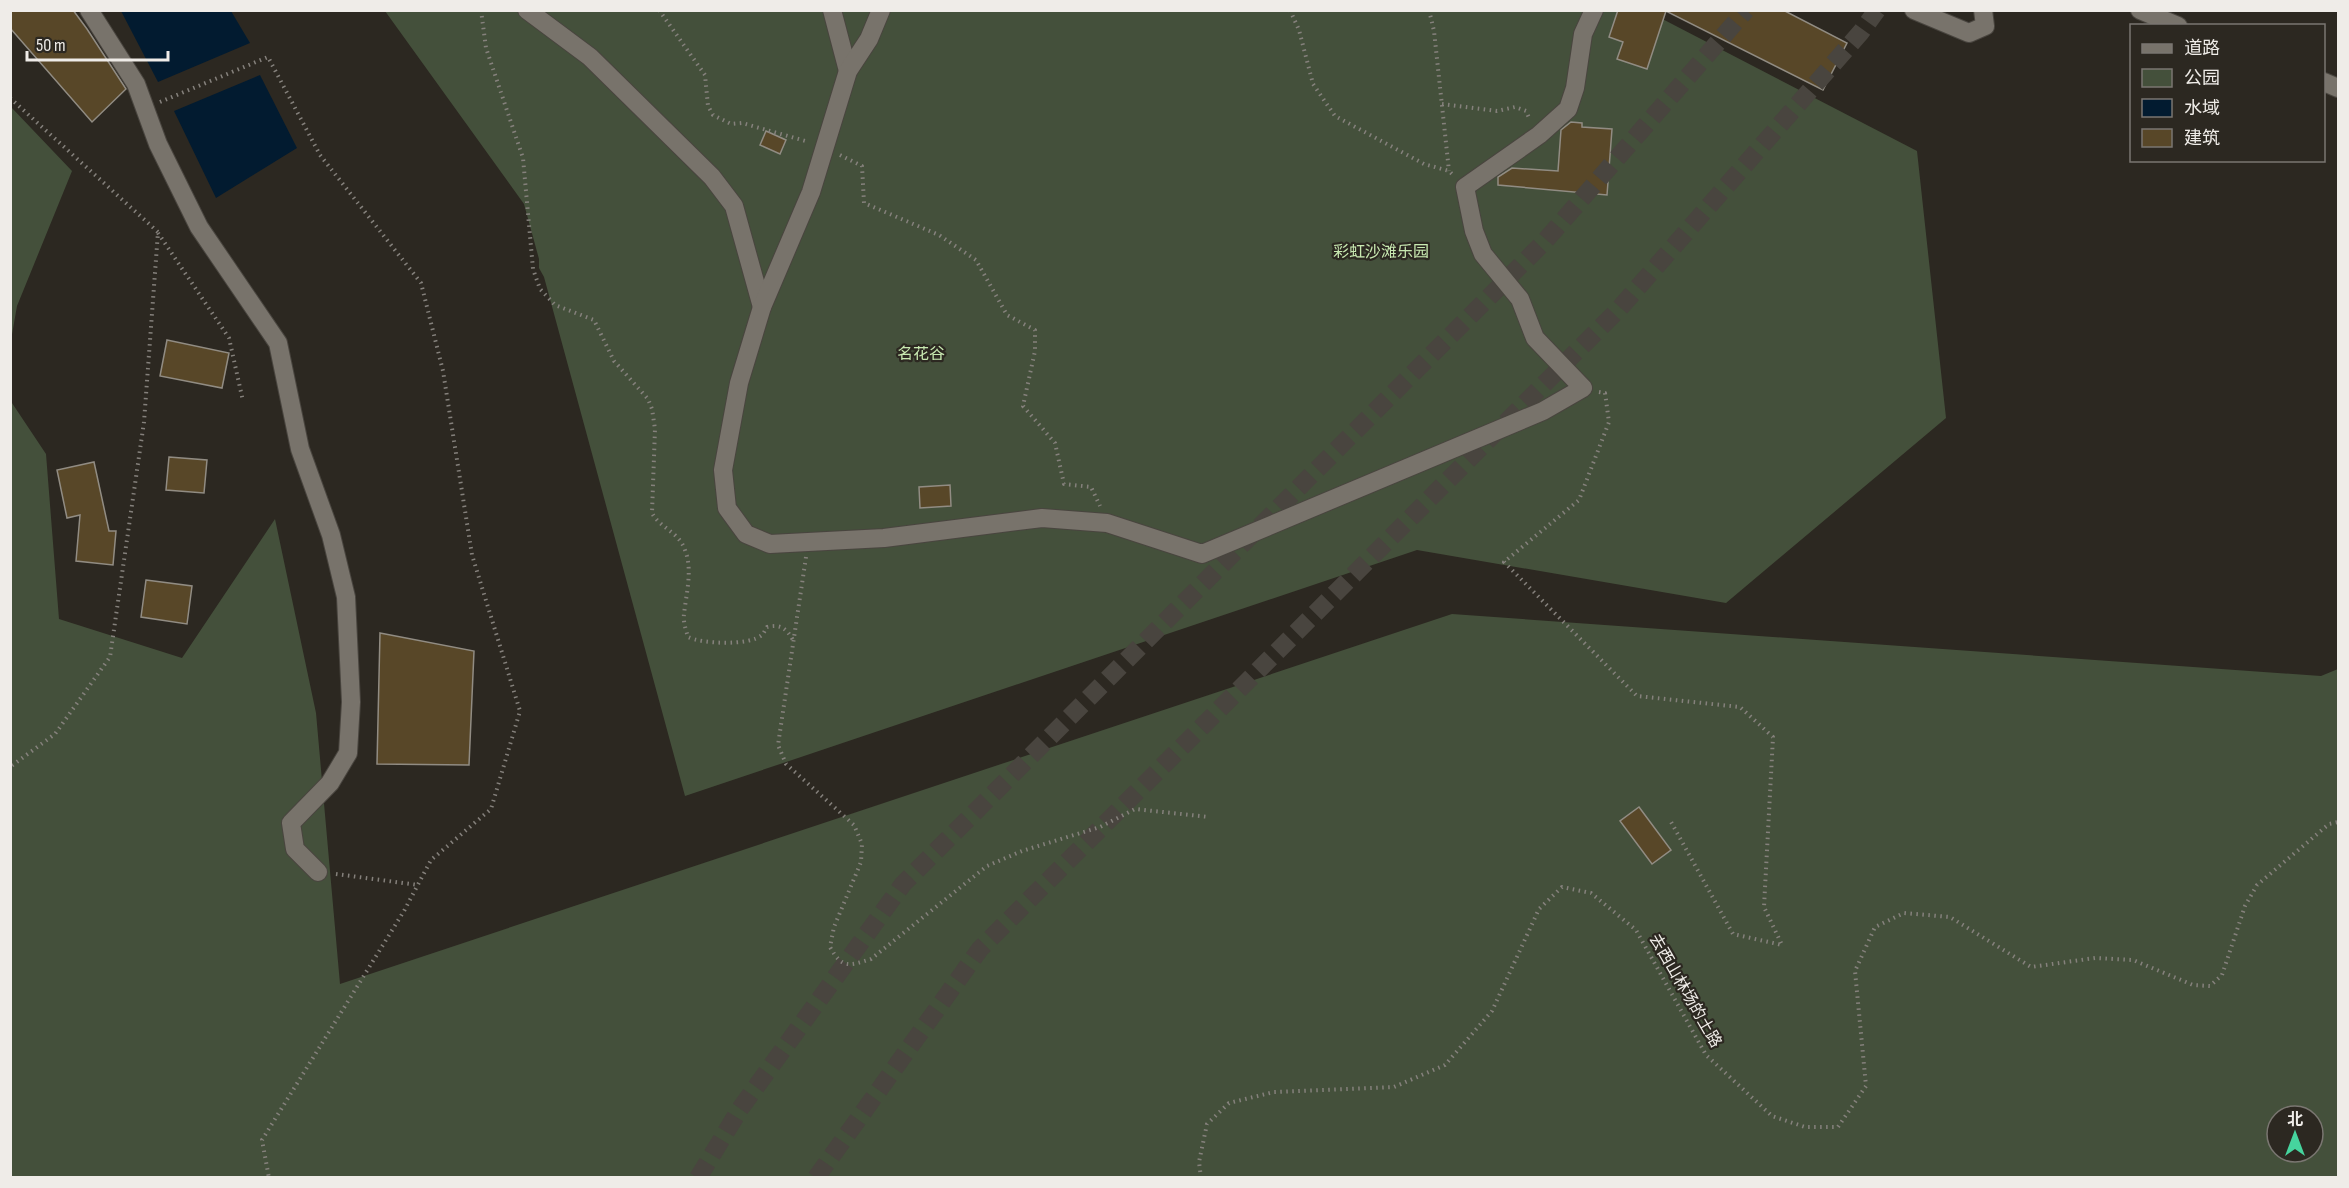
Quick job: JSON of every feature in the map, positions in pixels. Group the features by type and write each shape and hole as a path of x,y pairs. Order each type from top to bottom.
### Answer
{"street":[{"path":"89,10 136,84 158,144 199,227 278,343 300,449 331,535 346,597 351,702 348,753 330,783 291,823 295,849 318,872"},
{"path":"527,10 590,57 712,177 734,206 762,308"},
{"path":"832,10 848,71"},
{"path":"881,10 869,39 848,71 811,192 762,308 739,383 723,470 727,507 746,534 770,544 884,538 1042,518 1107,523 1202,554 1543,411 1583,388 1535,338 1520,299 1484,254 1474,231 1465,187 1539,135 1568,109 1575,88 1583,34 1594,10"},
{"path":"1914,10 1969,33 1985,26 1983,10"},
{"path":"2140,10 2173,24"}],"path":[{"path":"481,10 486,48 523,158 533,270 540,289 555,305 594,320 614,361 648,399 652,409 655,429 652,513 656,522 674,533 686,550 689,586 684,617 688,637 697,641 741,642 761,636 767,627 777,625 787,629 794,640"},
{"path":"658,10 705,75 708,106 713,115 731,124 741,123 807,140 823,152 835,153 862,166 864,203 939,235 976,260 1007,315 1035,330 1035,351 1023,406 1055,443 1064,484 1091,487 1107,523"},
{"path":"1290,10 1299,30 1314,84 1335,116 1424,164 1449,171 1465,187"},
{"path":"1430,10 1449,171"},
{"path":"145,108 268,57 320,155 421,283 443,371 472,555 520,711 491,809 431,860 404,911 262,1140 269,1178"},
{"path":"10,98 158,232 229,338 243,401"},
{"path":"1442,104 1497,111 1515,107 1526,111 1539,135"},
{"path":"10,767 55,734 110,657 144,422 158,232"},
{"path":"1583,388 1605,393 1609,422 1579,500 1504,562 1637,696 1740,707 1773,737 1764,907 1782,945 1733,934 1670,820"},
{"path":"808,542 778,745 786,764 854,825 862,844 861,862 834,927 830,947 842,963 851,966 871,959 987,866 1022,851 1100,827 1135,809 1209,817"},
{"name":"去西山林场的土路","path":"1201,1178 1199,1162 1207,1124 1229,1103 1274,1092 1394,1087 1445,1065 1492,1011 1539,909 1562,887 1592,893 1636,930 1706,1055 1772,1116 1805,1128 1838,1127 1866,1086 1855,971 1875,927 1904,913 1950,917 2031,967 2095,957 2133,960 2193,986 2210,986 2222,975 2245,906 2257,885 2329,824 2338,822"},
{"path":"318,872 418,885"}],"green space":[{"name":"名花谷","path":"385,11 1647,11 1917,151 1946,418 1726,603 1417,550 685,796 544,277 539,268 539,259 524,204"},
{"path":"11,107 72,171 17,306 11,340"},
{"path":"10,400 46,454 59,619 182,658 275,519 316,713 340,984 1452,614 2321,676 2338,669 2338,1177 11,1177"}],"water":[{"path":"121,11 231,11 250,43 158,82"},
{"path":"260,75 297,148 216,198 174,111"}],"building":[{"path":"10,10 73,10 126,89 92,122 10,28"},
{"path":"1618,10 1783,10 1847,43 1823,90 1666,11 1647,69 1617,59 1623,42 1609,37"},
{"path":"1571,122 1582,123 1582,127 1612,129 1607,195 1498,185 1498,177 1512,168 1558,171 1561,130"},
{"path":"766,131 786,140 780,154 760,145"},
{"path":"167,340 229,353 222,388 160,376"},
{"path":"169,457 207,460 204,493 166,490"},
{"path":"94,462 109,531 116,531 113,565 76,561 80,515 67,518 57,470"},
{"path":"950,485 951,506 920,508 919,487"},
{"path":"146,580 192,586 187,624 141,617"},
{"path":"380,633 474,651 469,765 377,764"},
{"path":"1639,807 1671,850 1652,864 1620,821"}],"tunnel":[{"path":"698,1178 740,1109 903,884 1545,241 1746,10"},
{"path":"816,1178 980,949 1619,309 1861,32 1877,10"}],"park label":[{"name":"彩虹沙滩乐园","path":"1381,252"}]}
